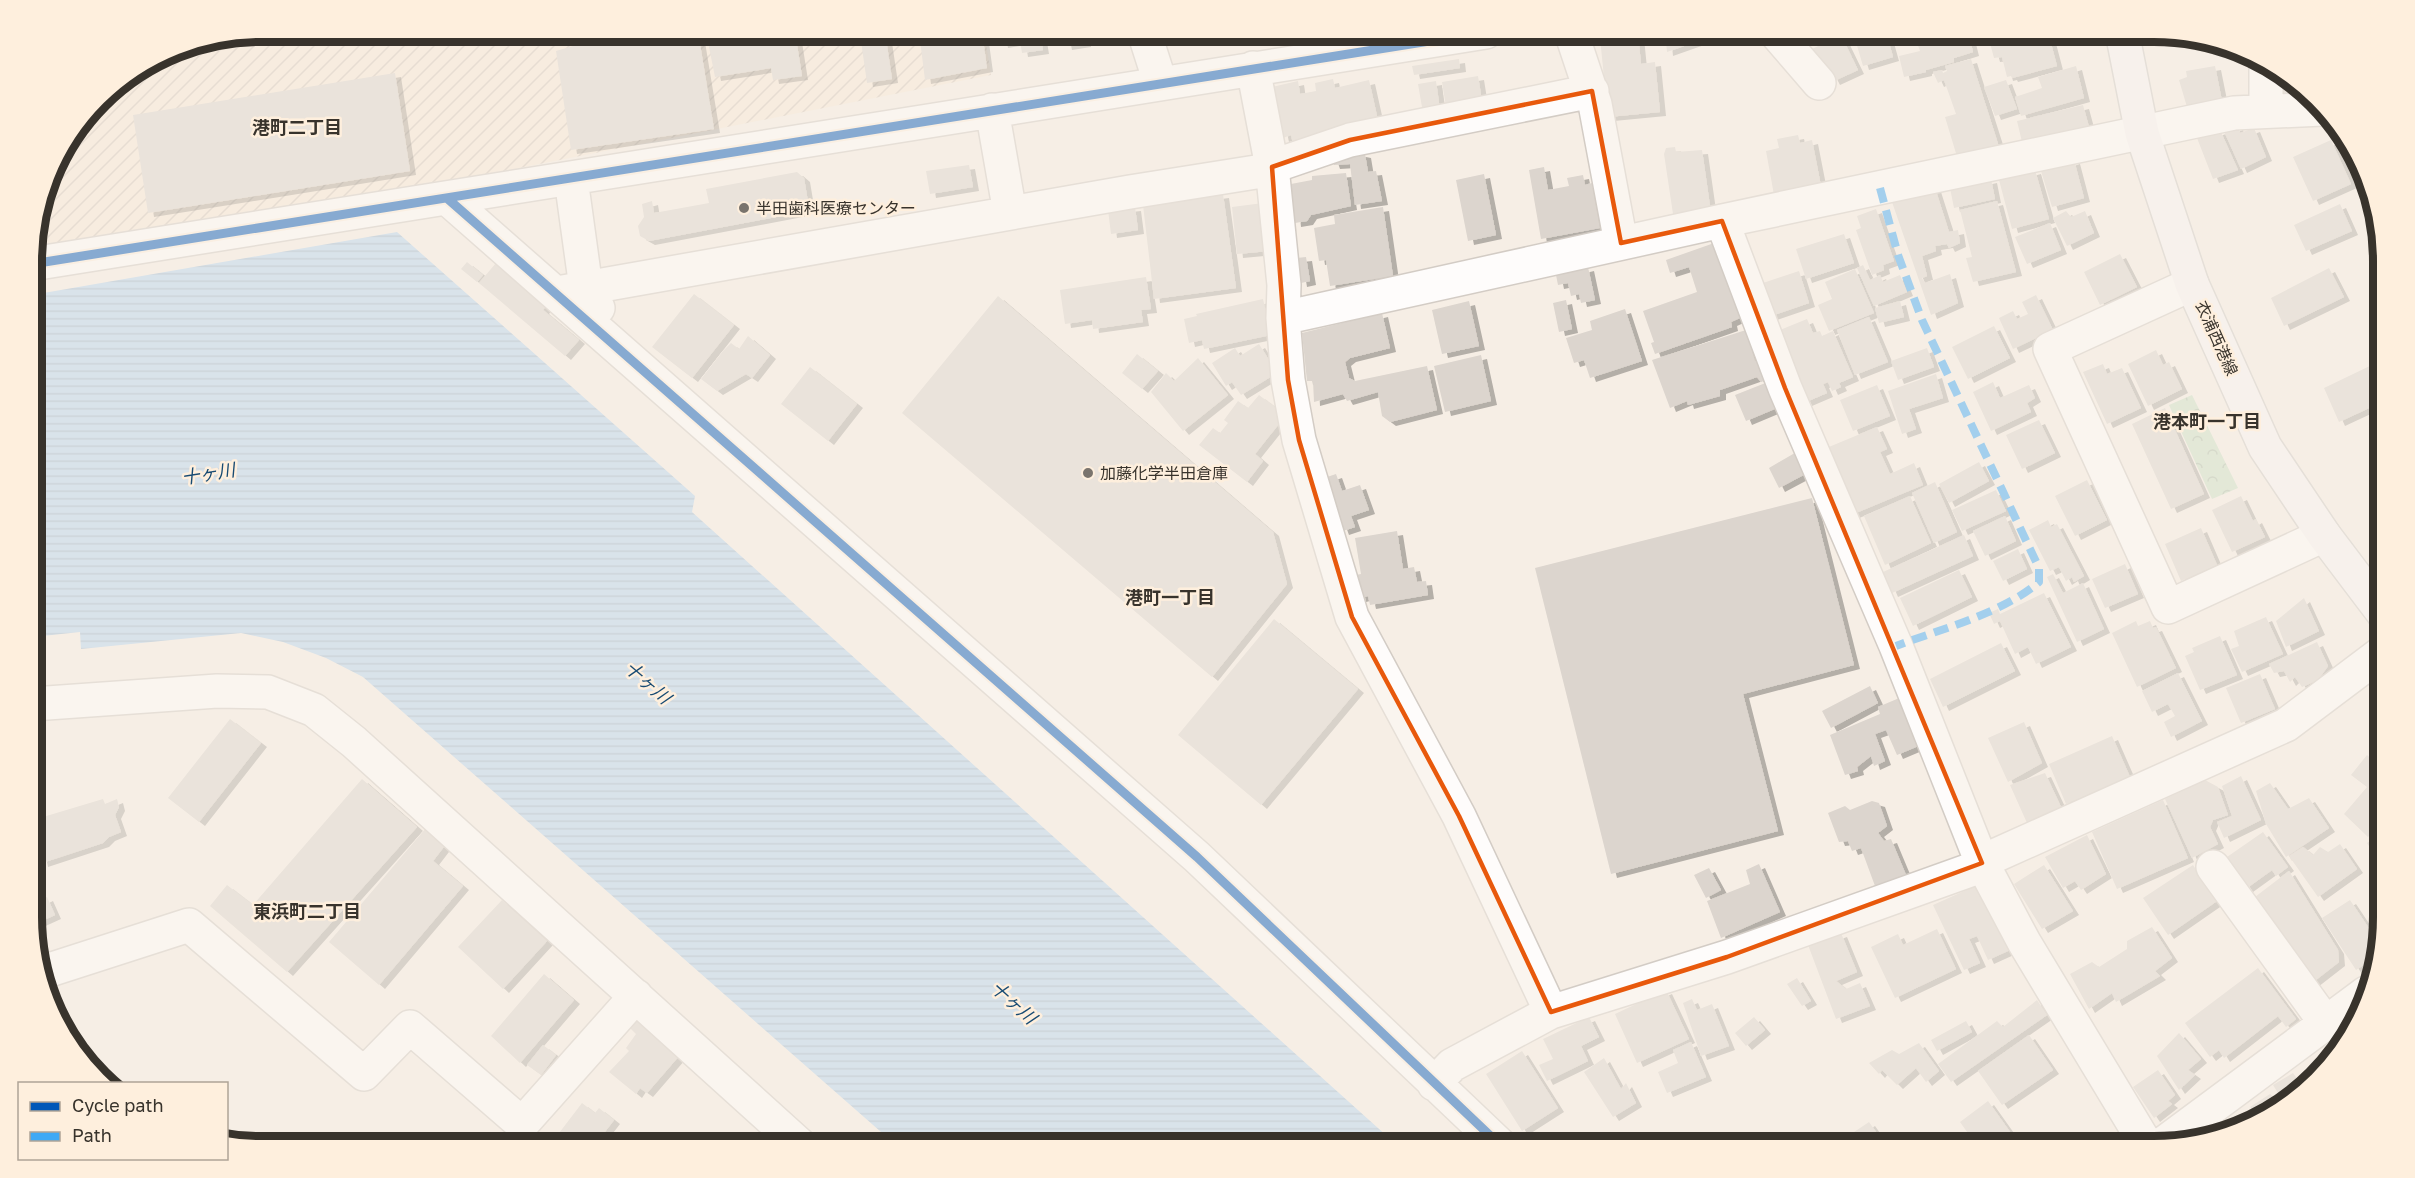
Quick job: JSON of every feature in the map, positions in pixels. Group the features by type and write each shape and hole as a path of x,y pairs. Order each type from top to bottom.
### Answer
{"main road":[{"name":"衣浦西港線","path":"2124,42 2142,133 2193,284 2265,447 2324,535 2373,600"}],"street":[{"path":"1147,42 1160,82"},
{"path":"42,262 1421,42"},
{"path":"1575,42 1592,91 1621,243"},
{"path":"1784,42 1819,83"},
{"path":"1253,68 1272,167 1284,285 1283,318 1288,380 1299,440 1352,617 1459,816 1551,1012"},
{"path":"2266,72 2266,110"},
{"path":"571,291 1256,172 1350,140 1592,91"},
{"path":"1283,318 1722,221 2234,113 2312,109"},
{"path":"992,110 1010,213"},
{"path":"571,179 571,291"},
{"path":"448,199 571,291 624,352 1197,857 1490,1136"},
{"path":"1722,221 1785,388 1896,646 1982,863 2030,952 2141,1136"},
{"path":"2193,284 2050,349 2168,607 2324,535"},
{"path":"1434,1084 1452,1065 1551,1012 1738,953 1972,869 2286,724 2373,659"},
{"path":"42,703 217,691 268,692 314,711 354,742 790,1136"},
{"path":"2213,867 2325,1022"},
{"path":"48,970 189,925 364,1074 410,1027 522,1124 636,996"},
{"path":"2174,1135 2356,1000"}],"highlighted area":[{"path":"1592,91 1621,243 1722,221 1785,388 1982,863 1727,957 1551,1012 1459,816 1352,617 1299,440 1288,380 1272,167 1350,140"}],"shaded area":[{"path":"246,42 986,42 991,75 42,262 42,246 49,204 71,151 87,128 117,96 151,71 190,54 218,46"}],"green space":[{"path":"2192,395 2238,488 2212,499 2169,405"}],"water":[{"name":"十ヶ川","path":"397,232 695,496 692,512 1387,1136 886,1136 363,677 326,658 283,642 241,633 81,649 80,632 42,636 42,293"}],"building":[{"path":"586,42 700,42 714,129 571,150 556,51"},
{"path":"708,42 797,42 802,76 773,80 771,68 715,77"},
{"path":"861,42 886,42 892,79 867,83"},
{"path":"920,42 983,42 987,68 925,80"},
{"path":"1020,42 1042,42 1043,50 1022,53"},
{"path":"1065,42 1085,42 1085,43 1066,46"},
{"path":"1600,42 1639,42 1641,64 1655,62 1660,112 1608,117"},
{"path":"1666,42 1696,42 1667,52"},
{"path":"1827,42 1844,42 1858,70 1834,81 1827,67 1820,71 1810,50"},
{"path":"1856,42 1889,42 1893,57 1863,66"},
{"path":"1917,42 1970,42 1973,52 1954,58 1954,62 1904,77 1899,56 1920,51"},
{"path":"1990,42 2051,42 2057,66 2012,78 2007,77 2002,57 1994,58"},
{"path":"1459,59 1460,68 1414,75 1412,66"},
{"path":"1971,59 1999,147 1958,160 1945,117 1956,114 1944,80 1938,83 1933,72 1942,70 1943,73 1947,71 1945,66"},
{"path":"2076,66 2084,98 2021,116 2015,97 2042,88 2038,77"},
{"path":"2215,66 2222,101 2187,107 2179,80 2187,77 2186,71"},
{"path":"395,73 410,171 148,213 133,115"},
{"path":"1478,76 1482,101 1446,107 1442,82"},
{"path":"1333,79 1335,88 1369,80 1379,125 1293,144 1291,135 1283,138 1272,87 1298,81 1300,94 1316,91 1315,83"},
{"path":"2006,80 2017,109 1995,116 1984,87"},
{"path":"2277,80 2297,95 2277,96"},
{"path":"1436,81 1440,110 1423,113 1418,84"},
{"path":"2083,105 2089,127 2022,142 2017,121"},
{"path":"2237,126 2240,133 2254,128 2266,157 2241,169 2224,131"},
{"path":"2220,130 2238,170 2213,179 2197,138"},
{"path":"1798,135 1800,143 1812,140 1821,186 1774,195 1766,151 1779,148 1777,139"},
{"path":"2331,140 2351,184 2313,201 2293,157"},
{"path":"1675,147 1676,152 1702,150 1710,206 1673,214 1664,154 1666,148"},
{"path":"1355,152 1365,154 1368,172 1376,171 1382,201 1355,205 1350,164 1334,165 1332,159"},
{"path":"2074,160 2084,198 2052,207 2041,171"},
{"path":"969,165 973,187 930,194 926,171"},
{"path":"1544,167 1548,190 1569,186 1567,178 1583,175 1585,185 1592,183 1600,228 1541,239 1529,170"},
{"path":"2035,170 2049,219 2012,229 1999,180"},
{"name":"半田歯科医療センター","path":"797,172 804,178 808,202 802,212 649,241 640,236 638,226 644,217 642,204 652,201 654,213 709,203 706,189"},
{"path":"1346,173 1351,206 1311,215 1307,221 1295,223 1291,184 1312,180 1312,176"},
{"path":"1484,174 1496,235 1468,241 1456,180"},
{"path":"1991,179 1995,199 1954,208 1950,188"},
{"path":"1935,188 1949,232 1958,230 1960,243 1949,248 1947,244 1935,246 1936,251 1922,256 1927,276 1922,278 1925,283 1950,274 1958,303 1931,315 1892,202"},
{"path":"1223,194 1236,288 1154,299 1143,205"},
{"path":"1997,201 2016,272 1973,282 1966,258 1972,257 1960,210"},
{"path":"1263,203 1269,251 1237,254 1232,207"},
{"path":"2340,204 2352,231 2306,251 2294,225"},
{"path":"1135,207 1138,230 1111,234 1108,210"},
{"path":"1383,207 1393,276 1330,286 1326,260 1319,261 1314,228 1335,224 1334,215"},
{"path":"1876,209 1894,261 1883,265 1884,270 1872,275 1856,230 1861,228 1857,216"},
{"path":"2066,211 2071,217 2085,211 2094,233 2067,246 2053,218"},
{"path":"2050,223 2061,250 2027,264 2015,237"},
{"path":"1844,234 1854,263 1806,279 1796,249"},
{"path":"1717,242 1742,317 1731,322 1732,327 1655,354 1651,343 1654,342 1643,311 1697,292 1689,267 1670,273 1666,260"},
{"path":"2120,254 2137,287 2100,305 2084,272"},
{"path":"1306,257 1310,281 1301,283 1297,258"},
{"path":"467,262 483,275 477,282 461,269"},
{"path":"496,263 546,306 543,310 579,340 565,356 479,283"},
{"path":"1863,265 1870,280 1880,275 1883,282 1900,275 1907,292 1874,306 1857,268"},
{"path":"1588,267 1595,300 1581,303 1579,294 1571,296 1568,283 1558,285 1556,275"},
{"path":"2329,268 2344,297 2284,326 2271,298"},
{"path":"1855,269 1874,313 1829,331 1818,305 1832,299 1825,282"},
{"path":"1799,271 1809,303 1768,317 1757,285"},
{"path":"1146,277 1151,309 1141,310 1143,322 1093,329 1092,320 1065,324 1060,290"},
{"path":"694,294 734,325 692,378 652,347"},
{"path":"2036,295 2053,330 2013,349 1999,318 2013,311 2017,319 2028,314 2022,302"},
{"name":"加藤化学半田倉庫","path":"998,296 1273,532 1287,584 1212,677 902,413"},
{"path":"1263,299 1271,335 1204,349 1202,340 1189,343 1184,319 1197,316 1196,314"},
{"path":"1566,300 1572,329 1559,332 1553,303"},
{"path":"1469,301 1479,346 1442,354 1432,310"},
{"path":"1900,301 1904,317 1879,323 1875,308"},
{"path":"1625,309 1642,361 1590,378 1584,360 1574,363 1566,338 1592,330 1590,321"},
{"path":"1382,313 1390,348 1350,358 1345,362 1349,378 1355,381 1427,366 1437,410 1390,422 1382,416 1378,392 1347,401 1343,394 1314,402 1313,381 1307,381 1302,333"},
{"path":"1869,317 1888,362 1855,375 1837,330"},
{"path":"1807,319 1813,333 1820,331 1822,336 1833,331 1853,377 1839,383 1841,387 1832,391 1828,382 1823,384 1827,393 1806,402 1775,332"},
{"path":"1994,326 2010,358 1968,379 1952,347"},
{"path":"1746,330 1755,361 1763,359 1770,378 1761,382 1757,377 1720,390 1720,396 1688,405 1687,401 1670,408 1652,360"},
{"path":"748,336 770,355 752,378 746,374 717,391 701,379 731,343 739,349"},
{"path":"1259,344 1277,373 1241,395 1232,382 1226,386 1212,363 1235,348 1240,356"},
{"path":"1927,348 1934,367 1898,380 1891,361"},
{"path":"2156,350 2163,365 2169,362 2182,389 2148,406 2128,364"},
{"path":"1137,354 1158,371 1142,389 1122,373"},
{"path":"1481,355 1491,401 1445,412 1434,366"},
{"path":"1198,358 1228,395 1183,431 1151,392 1166,373 1174,381"},
{"path":"2103,364 2107,374 2122,368 2141,408 2107,424 2083,372"},
{"path":"2373,364 2373,406 2339,422 2324,388"},
{"path":"810,367 857,404 828,441 781,404"},
{"path":"1936,374 1943,398 1909,409 1916,429 1902,434 1888,391"},
{"path":"1773,380 1784,405 1746,421 1735,395"},
{"path":"1993,382 2000,398 2029,385 2035,398 2027,403 2031,412 1991,431 1973,392"},
{"path":"1877,385 1890,416 1853,431 1840,400"},
{"path":"1259,395 1286,415 1255,454 1263,461 1247,482 1199,445 1213,428 1220,433 1228,423 1224,420 1238,401 1248,408"},
{"path":"2165,408 2204,494 2171,509 2132,424"},
{"path":"2039,420 2055,453 2022,469 2006,435"},
{"path":"1877,427 1887,449 1880,452 1890,474 1914,463 1923,485 1851,515 1824,449"},
{"path":"1800,450 1811,471 1779,488 1769,468"},
{"path":"1979,462 1989,481 1949,503 1939,484"},
{"path":"1336,474 1342,491 1360,485 1369,510 1351,516 1355,527 1343,531 1324,478"},
{"path":"2087,480 2107,520 2075,536 2055,496"},
{"path":"1935,482 1957,532 1934,543 1912,493"},
{"path":"1996,490 2006,511 1962,531 1952,510"},
{"path":"1910,496 1931,543 1885,565 1864,516"},
{"path":"2241,496 2253,521 2256,519 2265,537 2232,552 2212,510"},
{"path":"1812,498 1854,665 1743,694 1778,831 1611,874 1535,568"},
{"path":"2005,516 2016,541 1985,556 1973,531"},
{"path":"2048,520 2051,527 2057,524 2084,576 2074,582 2072,577 2066,581 2059,567 2050,571 2029,530"},
{"path":"2201,528 2217,565 2181,581 2165,544"},
{"path":"1397,531 1403,569 1414,567 1417,582 1426,581 1428,595 1370,605 1368,596 1360,598 1356,575 1361,574 1355,538"},
{"path":"1964,535 1973,556 1892,593 1883,572"},
{"path":"2018,549 2027,569 2003,581 1993,561"},
{"path":"2125,564 2138,594 2105,608 2092,579"},
{"path":"1959,570 1972,597 1913,626 1900,598"},
{"path":"2053,574 2063,593 2083,583 2104,629 2077,642 2047,577"},
{"path":"2044,593 2071,647 2036,664 2028,647 2015,654 2000,621 1994,624 1989,613 1998,609 2000,614"},
{"path":"2304,598 2319,631 2286,647 2276,621"},
{"path":"2266,617 2283,654 2242,672 2231,649 2239,646 2234,631"},
{"path":"1274,619 1358,689 1261,805 1178,735"},
{"path":"2136,621 2138,626 2150,621 2153,628 2156,627 2176,668 2137,687 2112,633"},
{"path":"2220,636 2237,675 2200,690 2185,656 2194,652 2192,648"},
{"path":"2317,642 2328,666 2318,680 2302,687 2295,677 2290,682 2284,671 2274,673 2269,664"},
{"path":"2001,643 2015,671 1943,707 1930,679"},
{"path":"2178,673 2202,721 2171,737 2164,722 2175,716 2168,704 2152,712 2142,691"},
{"path":"2260,674 2275,709 2241,723 2226,688"},
{"path":"1870,686 1878,703 1831,728 1822,711"},
{"path":"1904,696 1923,744 1897,755 1886,730 1875,734 1885,761 1874,766 1871,756 1857,767 1858,771 1845,775 1830,735 1880,714 1878,707"},
{"path":"230,719 261,743 199,822 168,798"},
{"path":"2024,722 2042,763 2008,782 1988,738"},
{"path":"2112,736 2130,777 2066,804 2049,764"},
{"path":"2367,755 2373,760 2373,832 2368,837 2344,814 2367,787 2351,775"},
{"path":"2045,773 2061,807 2027,823 2010,785"},
{"path":"2241,776 2261,820 2224,838 2217,822 2232,816 2222,786"},
{"path":"362,779 417,827 287,972 210,906 227,885 253,905"},
{"path":"2205,780 2218,787 2228,815 2213,820 2210,827 2218,844 2192,858 2165,799"},
{"path":"2270,783 2288,809 2309,798 2329,828 2286,857 2266,824 2256,791"},
{"path":"103,799 105,804 117,799 119,807 115,815 121,832 109,837 103,843 42,863 42,817"},
{"path":"2163,800 2188,858 2117,889 2092,832"},
{"path":"1872,801 1879,803 1887,826 1878,833 1884,841 1891,839 1906,875 1875,886 1861,848 1852,851 1848,841 1839,842 1828,813 1845,806 1850,810"},
{"path":"426,828 446,844 433,861 463,886 379,985 329,942"},
{"path":"2263,832 2288,867 2276,876 2272,870 2247,888 2227,857"},
{"path":"2087,835 2106,874 2081,890 2075,881 2063,888 2045,857"},
{"path":"2373,839 2373,852 2367,843"},
{"path":"2340,844 2357,869 2318,897 2289,856 2303,847 2313,855 2320,847 2328,852"},
{"path":"1759,864 1780,912 1721,938 1707,901 1750,884 1746,870"},
{"path":"2044,865 2073,911 2042,929 2014,884"},
{"path":"2193,865 2217,901 2168,935 2143,898"},
{"path":"1709,868 1721,890 1706,898 1694,875"},
{"path":"2289,871 2338,950 2339,962 2312,983 2251,900"},
{"path":"1980,884 2010,950 1988,960 1977,936 1969,939 1980,963 1964,970 1933,905"},
{"path":"47,897 55,915 42,921 42,917 42,900"},
{"path":"502,900 547,941 503,989 458,947"},
{"path":"2350,900 2373,934 2369,962 2356,970 2322,918"},
{"path":"2152,927 2172,958 2155,971 2160,976 2116,1002 2112,993 2089,1009 2070,974 2092,962 2099,967 2127,949 2127,941"},
{"path":"1937,929 1956,969 1895,998 1871,947 1898,934 1903,945"},
{"path":"1841,933 1857,972 1836,981 1846,989 1860,983 1870,1006 1836,1019 1808,945"},
{"path":"2258,968 2296,1019 2286,1027 2278,1016 2224,1058 2219,1050 2210,1057 2185,1023"},
{"path":"544,974 574,1000 520,1063 491,1036"},
{"path":"1797,978 1811,1001 1802,1006 1787,984"},
{"path":"1666,990 1689,1039 1637,1063 1615,1014"},
{"path":"1692,999 1697,1010 1712,1004 1729,1046 1701,1056 1683,1003"},
{"path":"2037,1000 2047,1015 1951,1082 1938,1064 1997,1021 2003,1027"},
{"path":"1589,1017 1599,1037 1581,1046 1588,1061 1547,1081 1539,1065 1553,1059 1543,1039"},
{"path":"1754,1017 1765,1030 1746,1046 1735,1033"},
{"path":"637,1021 679,1056 647,1093 640,1088 636,1094 609,1072 629,1051 626,1048 636,1034 630,1028"},
{"path":"1966,1021 1972,1032 1937,1051 1931,1040"},
{"path":"2179,1033 2201,1059 2188,1070 2195,1075 2179,1090 2157,1056"},
{"path":"2029,1035 2053,1070 2002,1105 1978,1071"},
{"path":"1691,1042 1706,1077 1667,1093 1658,1072 1678,1063 1673,1050"},
{"path":"1919,1043 1939,1071 1926,1082 1916,1068 1897,1085 1882,1070 1879,1074 1869,1063 1892,1050 1899,1054"},
{"path":"543,1045 556,1055 541,1075 527,1065"},
{"path":"1522,1051 1558,1108 1522,1131 1486,1074"},
{"path":"1604,1058 1621,1089 1626,1083 1636,1103 1613,1117 1584,1072"},
{"path":"2158,1070 2175,1095 2168,1101 2172,1104 2154,1118 2133,1087"},
{"path":"2293,1073 2298,1080 2278,1093 2273,1085"},
{"path":"2270,1094 2276,1099 2254,1112 2250,1107"},
{"path":"1988,1101 2013,1136 1970,1136 1960,1122"},
{"path":"582,1103 595,1113 599,1108 614,1120 602,1136 557,1136"},
{"path":"1869,1122 1879,1136 1848,1136"}],"marked path":[{"path":"1880,188 1898,255 1922,320 2039,568 2039,582 2008,603 1896,646"}],"cycle path":[{"path":"42,262 1423,42"},
{"path":"448,199 1197,857 1490,1136"}],"place":[{"name":"半田歯科医療センター","path":"744,208"},
{"name":"加藤化学半田倉庫","path":"1088,473"}],"district":[{"name":"港町二丁目","path":"297,127"},
{"name":"港本町一丁目","path":"2207,421"},
{"name":"港町一丁目","path":"1170,597"},
{"name":"東浜町二丁目","path":"307,911"}]}
